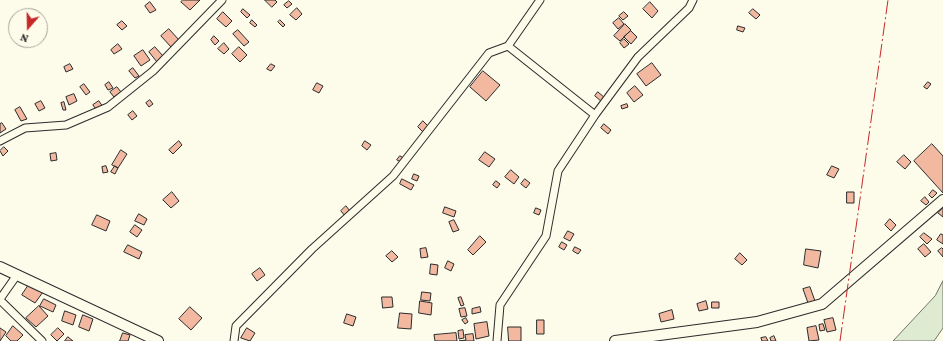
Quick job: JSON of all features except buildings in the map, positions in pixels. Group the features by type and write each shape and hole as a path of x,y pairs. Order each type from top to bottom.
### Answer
{"street":[{"path":"0,141 25,128 66,125 108,107 153,71 222,0"},
{"path":"234,341 236,326 312,249 393,176 489,54 508,46 540,0"},
{"path":"497,341 500,305 546,236 558,171 595,115 638,57 689,8 693,0"},
{"path":"508,46 595,115"},
{"path":"615,341 638,340 758,322 822,304 943,200"},
{"path":"0,267 158,341"},
{"path":"17,275 0,299 42,341"}],"green space":[{"path":"943,281 943,328 934,341 893,341 935,296"}],"power":[{"path":"840,341 888,0"}]}
